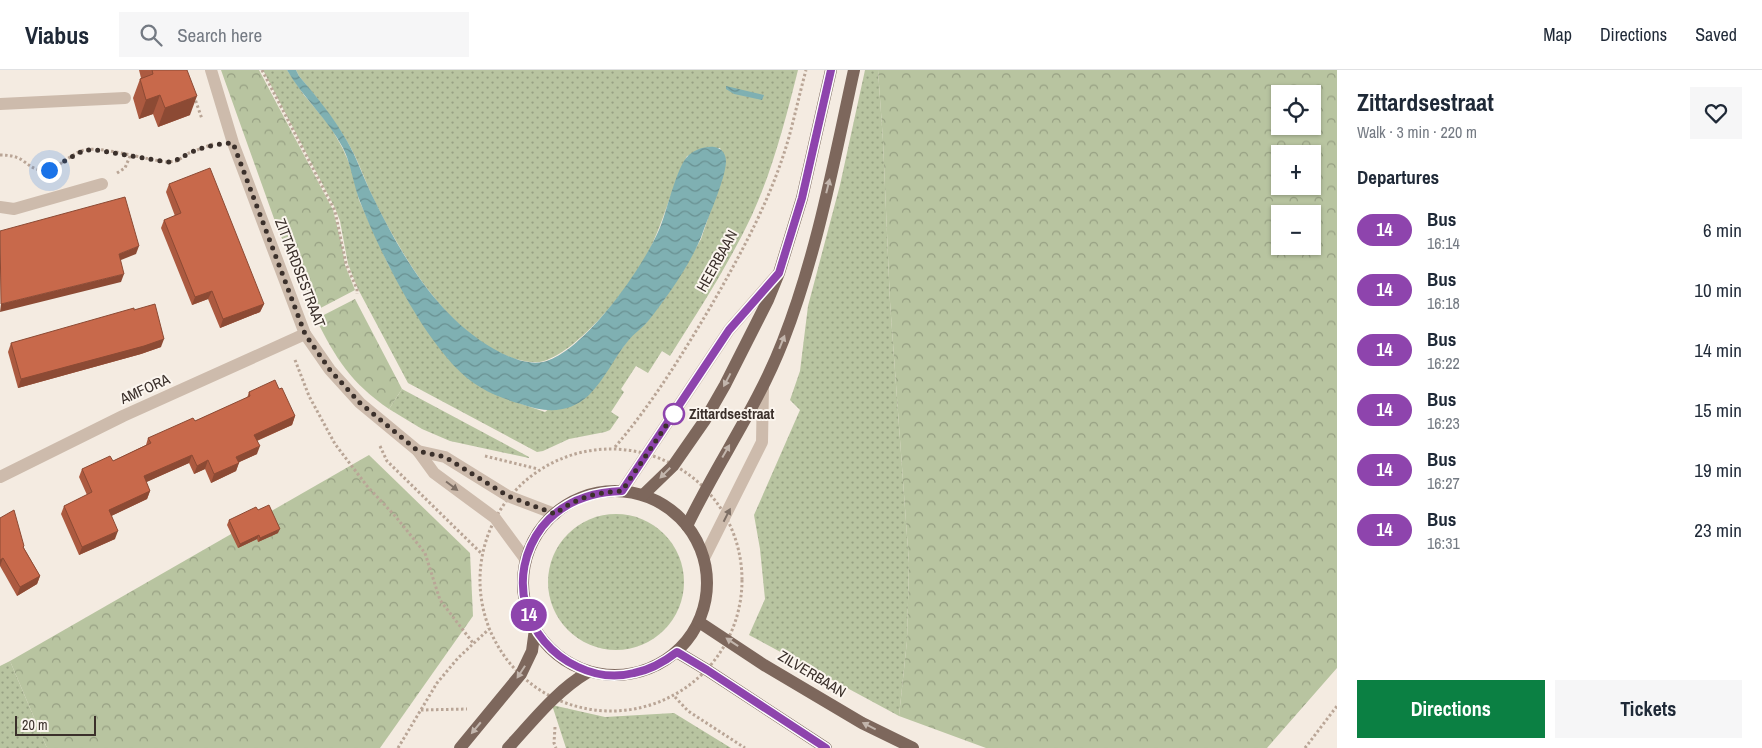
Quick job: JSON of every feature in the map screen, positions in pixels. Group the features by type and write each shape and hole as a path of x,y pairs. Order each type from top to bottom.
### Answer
{"main road":[{"path":"643,495 673,466 689,444 725,385 754,329 779,273 802,198 831,70"},
{"path":"687,526 704,490 763,387 783,342 811,257 854,70"},
{"path":"622,491 643,495 666,506 687,526 698,542 704,558 707,583 705,606 699,622 690,637 677,652 654,667 632,674 610,676 588,672 560,657 550,648 535,629 524,600 523,573 530,547 539,532 564,506 581,498 599,493 622,491"},
{"name":"ZILVERBAAN","path":"699,622 729,640 764,665 862,723 913,748"},
{"path":"460,748 521,674 532,651 535,629"},
{"path":"677,652 826,748"},
{"path":"508,748 556,696 588,672"}],"street":[{"name":"ZITTARDSESTRAAT","path":"211,70 233,143 305,334 330,370 360,403 418,451 434,472 495,518 526,560"},
{"path":"0,104 125,98"},
{"path":"0,207 14,209 102,184"},
{"path":"622,491 729,330 779,273"},
{"name":"AMFORA","path":"0,477 123,416 305,334"},
{"path":"704,558 762,442 763,387"},
{"name":"ZITTARDSESTRAAT","path":"418,451 445,457 508,496 555,514"}],"path":[{"path":"262,70 335,211 346,264 357,289 357,294"},
{"name":"HEERBAAN","path":"648,454 614,448 632,426 688,345 745,247 789,138 806,70"},
{"path":"0,155 21,159 41,171 49,170 84,150 96,150 168,162 177,161 189,153 212,144 233,143"},
{"path":"294,360 309,396 335,444 367,486 396,517 425,554 440,600 473,643"},
{"path":"556,696 590,707 620,710 644,707 675,697 692,685 707,670 720,655 729,640 742,605 742,567 738,550 725,519 704,490 673,466 648,454"},
{"path":"398,748 437,683 458,658 489,629 481,603 479,572 482,554"},
{"path":"675,697 688,712 745,748"},
{"path":"1305,748 1337,706"},
{"path":"421,710 492,709"}],"green space":[{"path":"221,70 259,70 333,210 345,265 355,290 313,312 277,227"},
{"path":"263,70 287,70 304,95 330,126 352,170 359,200 388,264 412,306 504,398 545,412 621,350 630,337 646,323 663,301 701,239 726,161 720,148 687,156 648,254 622,293 598,321 570,346 544,361 533,362 515,359 497,352 465,329 436,300 423,283 374,199 343,134 296,70 798,70 784,125 760,198 724,269 670,356 662,351 648,373 636,366 621,389 624,392 611,412 619,417 610,430 569,439 537,452 408,383 358,289 348,264 340,221 335,208"},
{"path":"865,70 878,70 890,302 909,563 907,641 899,716 749,635 765,599 760,549 754,515 800,410 790,400 800,371 808,306 840,185"},
{"path":"878,70 1337,70 1337,668 1267,748 986,748 899,716 907,641 909,563 890,302"},
{"path":"355,299 402,389 389,409 354,380 330,346 316,319"},
{"path":"402,389 529,458 450,441 422,429 389,409"},
{"path":"369,455 470,553 473,616 380,748 47,748 10,661"},
{"path":"616,514 642,519 654,525 664,534 673,544 679,556 684,582 679,608 673,620 664,630 654,639 642,645 616,650 590,645 578,639 568,630 559,620 553,608 548,582 553,556 559,544 568,534 578,525 590,519"},
{"path":"10,661 47,748 0,748 0,666"},
{"path":"552,705 605,717 674,713 731,748 566,748"}],"water":[{"path":"287,70 296,70 337,124 351,147 372,195 395,239 408,261 437,301 473,335 499,352 524,361 543,362 559,355 577,342 612,305 642,262 653,242 661,225 683,162 687,157 696,150 703,148 711,147 721,150 726,162 723,178 698,243 686,267 672,290 644,326 628,341 600,382 589,395 565,409 548,410 530,407 495,395 480,387 462,373 444,354 427,331 381,250 358,197 343,148 337,137 300,90"},
{"path":"726,86 764,95 762,100 734,94 726,89"}],"building":[{"path":"152,70 187,70 197,96 165,108 160,95 146,100 140,79 153,74"},
{"path":"210,168 264,304 223,319 212,291 195,297 164,220 181,213 169,184"},
{"path":"125,197 139,246 119,254 124,274 1,304 0,231"},
{"path":"155,304 164,339 21,379 11,343 134,308 134,310"},
{"path":"275,380 279,389 282,388 295,416 254,435 260,446 236,457 239,463 214,474 208,460 197,466 192,455 144,476 150,491 109,510 118,531 82,547 64,506 92,492 82,469 110,456 113,461 151,443 148,438 193,418 195,421 250,396 249,392"},
{"path":"269,505 280,529 260,538 259,535 240,544 229,520 256,507 258,510"},
{"path":"14,510 23,547 40,576 20,587 3,558 0,560 0,518"}],"bus line":[{"name":"14","path":"826,748 677,652 654,667 632,674 610,676 588,672 568,662 550,648 535,629 524,600 523,573 530,547 539,532 546,522 564,506 581,498 599,493 622,491 675,414 729,330 779,273 802,198 831,70"}],"place":[{"name":"Zittardsestraat","path":"674,414"}],"route":[{"path":"49,170 84,150 111,152 168,162 177,161 189,153 212,144 233,143 305,334 330,370 360,403 418,451 445,457 508,496 555,514 564,506 581,498 610,491 622,491 674,414"}]}
